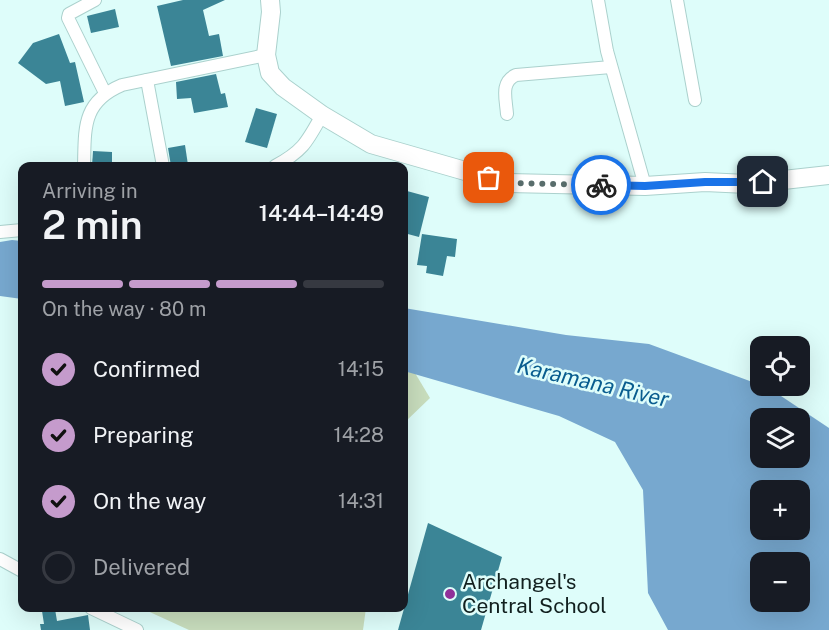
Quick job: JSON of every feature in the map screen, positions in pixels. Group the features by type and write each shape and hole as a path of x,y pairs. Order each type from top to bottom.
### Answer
{"street":[{"path":"95,0 76,8 68,18 105,93"},
{"path":"270,0 271,12 266,55 270,73 283,87 322,115 371,144 507,183 645,186 705,182 747,184 829,175"},
{"path":"598,0 611,67 645,186"},
{"path":"677,0 695,100"},
{"path":"84,162 85,136 89,117 94,104 105,93 122,85 266,55"},
{"path":"507,114 505,85 509,78 516,75 611,67"},
{"path":"147,80 162,162"},
{"path":"282,162 297,154 309,140 322,115"},
{"path":"0,232 18,230"},
{"path":"0,559 18,569"},
{"path":"99,612 136,630"}],"green space":[{"path":"408,372 415,373 430,398 408,419"},
{"path":"150,612 365,612 363,630 189,630"}],"water":[{"path":"18,241 18,298 0,296 0,242"},
{"name":"Karamana River","path":"408,309 566,335 649,344 750,381 750,396 781,396 799,408 750,408 750,468 810,468 810,415 829,428 829,630 668,630 648,593 643,490 615,442 559,416 408,372"}],"building":[{"path":"183,0 225,0 203,10 209,36 219,34 223,56 171,66 157,6"},
{"path":"115,9 119,27 91,33 87,16"},
{"path":"59,34 70,63 75,62 84,102 65,106 60,81 46,84 18,63 33,43"},
{"path":"216,74 221,94 225,93 228,107 194,113 191,98 177,99 176,82"},
{"path":"256,108 277,114 267,148 245,142"},
{"path":"185,145 188,162 170,162 168,148"},
{"path":"93,151 112,152 112,162 92,162"},
{"path":"408,191 429,197 419,237 408,234"},
{"path":"422,234 457,239 455,257 447,256 443,276 426,273 427,266 417,265"},
{"name":"Archangel's Central School","path":"428,523 502,557 481,630 398,630 403,612 408,612 408,594"},
{"path":"42,612 56,612 57,621 88,615 90,630 41,630 40,624 44,624"}],"way so far":[{"path":"489,178 507,183 601,185"}],"place":[{"name":"Archangel's Central School","path":"450,594"}],"route":[{"path":"601,185 645,186 705,182 747,184 763,182"}]}
